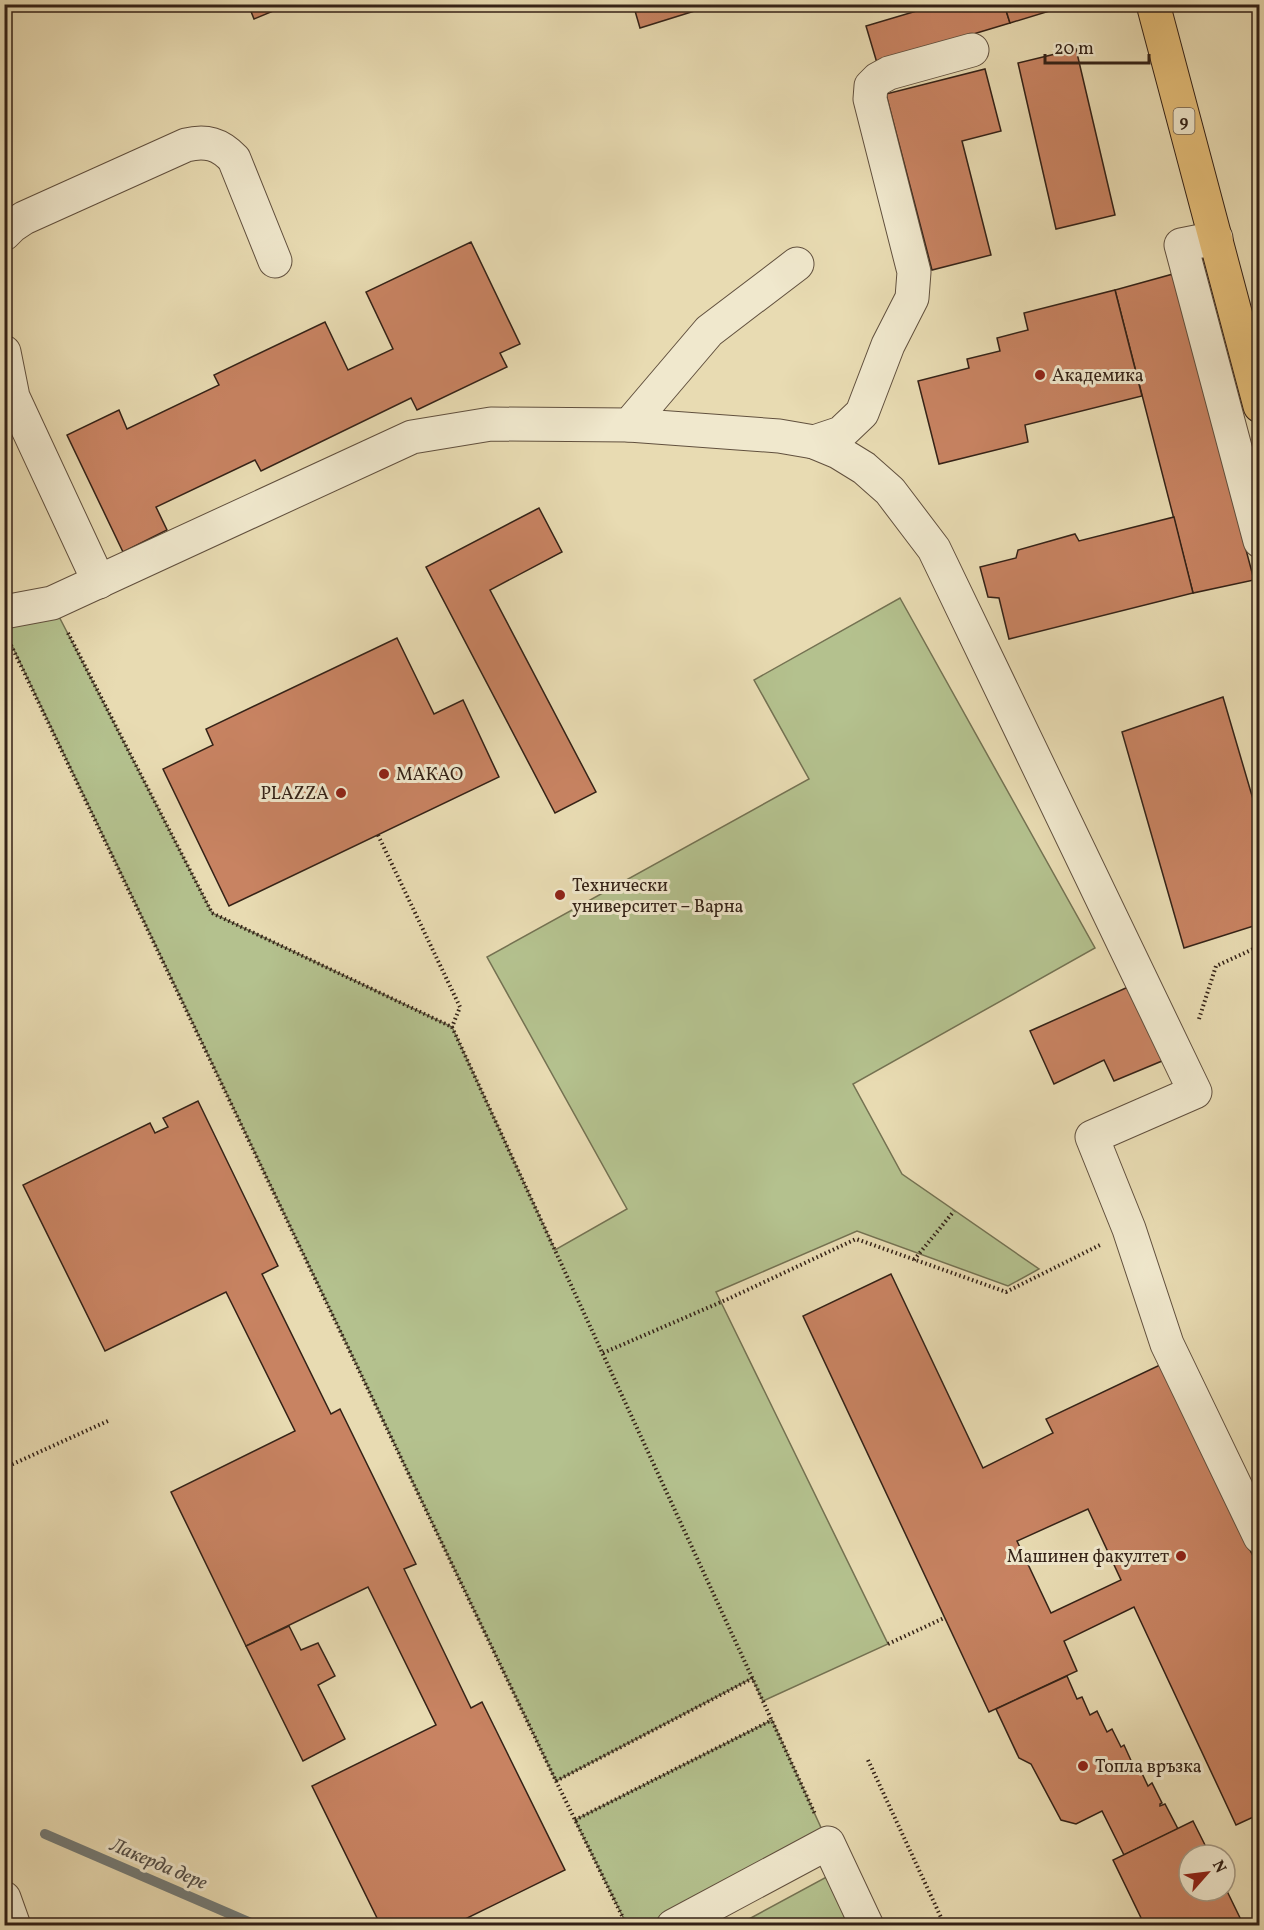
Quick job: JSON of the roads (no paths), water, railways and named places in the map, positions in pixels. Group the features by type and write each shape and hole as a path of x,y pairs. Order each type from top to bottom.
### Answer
{"main road":[{"name":"9","path":"1153,4 1260,406"}],"street":[{"path":"814,442 841,433 862,413 888,345 912,298 914,272 870,99 871,86 889,73 972,50"},
{"path":"4,234 12,226 35,213 196,142 206,143 226,151 234,159 275,261"},
{"path":"1216,238 1181,245 1260,542"},
{"path":"629,425 709,331 797,264"},
{"path":"4,352 14,397 99,582"},
{"path":"7,627 52,603 412,437 491,424 629,425 779,436 814,442 838,452 864,468 890,491 934,549 1195,1092 1092,1137 1129,1229 1167,1344 1260,1537"},
{"path":"673,1926 828,1843 867,1926"},
{"path":"4,1898 14,1926"}],"waterway":[{"name":"Лакерда дере","path":"45,1834 258,1926"}],"place":[{"name":"Академика","path":"1040,375"},
{"name":"МАКАО","path":"384,774"},
{"name":"PLAZZA","path":"341,793"},
{"name":"Технически университет – Варна","path":"560,895"},
{"name":"Машинен факултет","path":"1181,1556"},
{"name":"Топла връзка","path":"1083,1766"}]}
